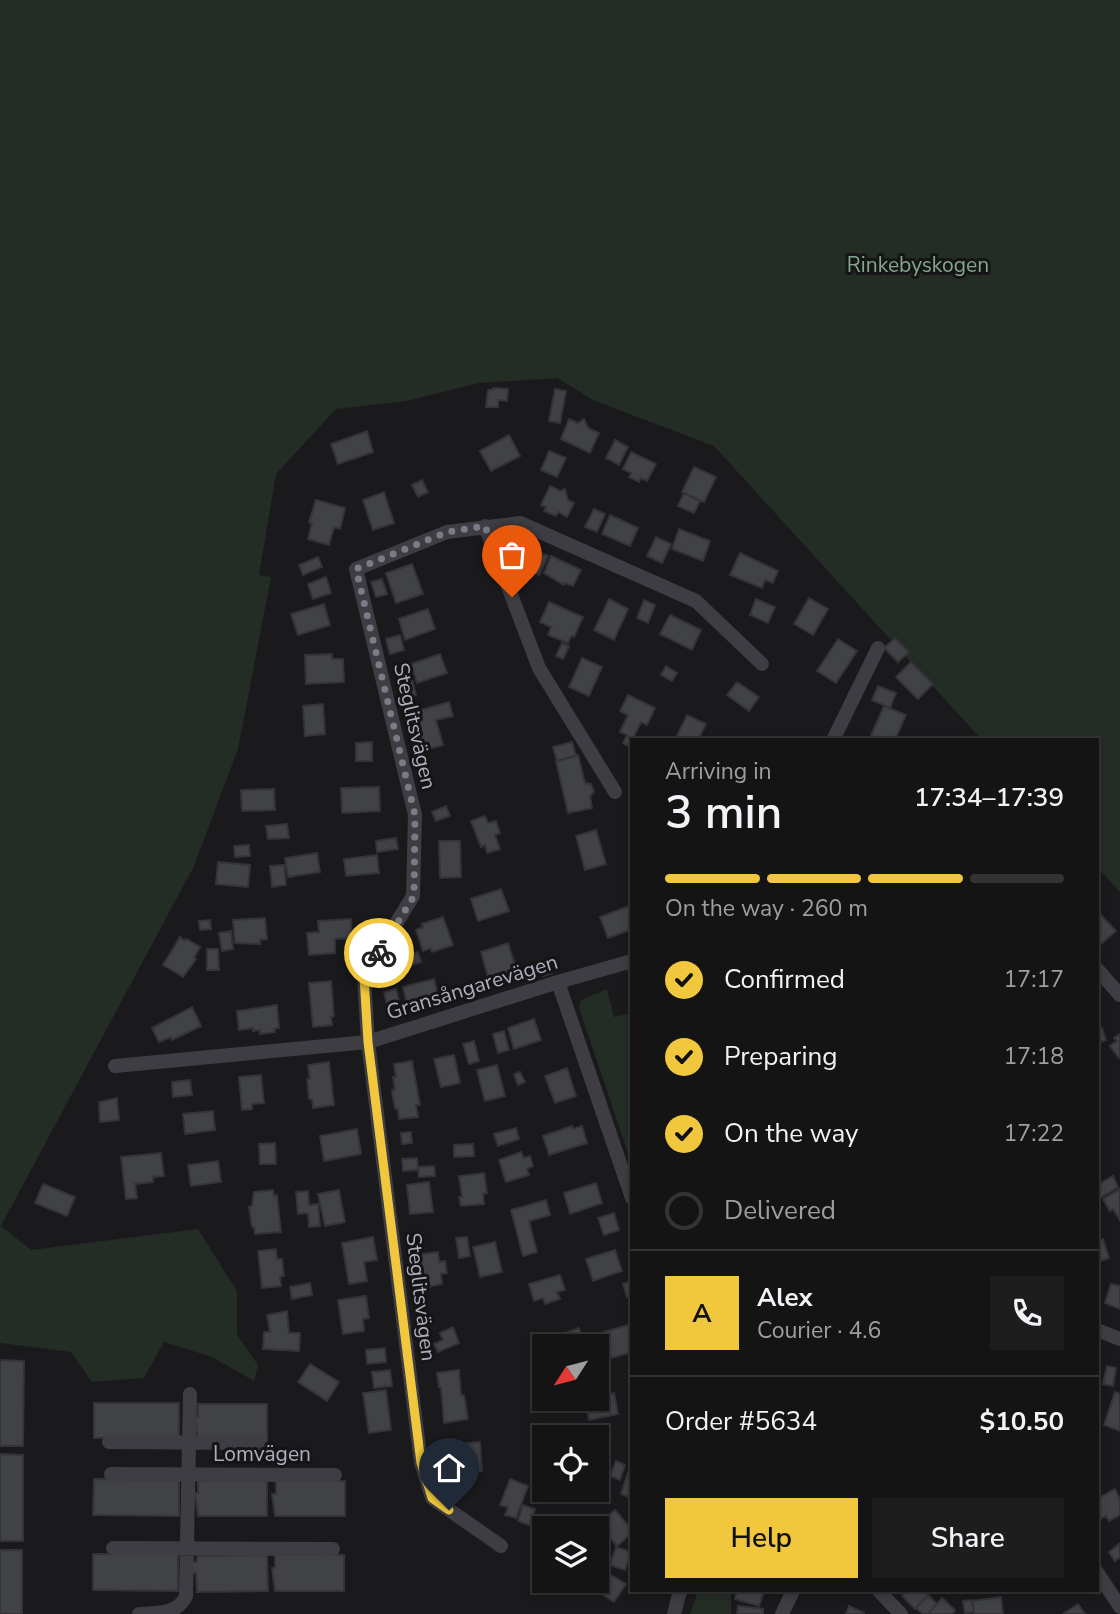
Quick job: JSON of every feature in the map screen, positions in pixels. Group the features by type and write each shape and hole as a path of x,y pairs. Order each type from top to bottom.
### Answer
{"street":[{"name":"Steglitsvägen","path":"501,1546 432,1498 421,1463 368,1042 364,976 414,896 415,815 356,569 447,532 520,523 696,601 762,664"},
{"path":"485,526 540,668 615,792"},
{"path":"834,738 878,648"},
{"name":"Gransångarevägen","path":"115,1066 368,1042 630,962"},
{"path":"1099,972 1120,995"},
{"path":"558,982 630,1192"},
{"path":"1099,1332 1120,1339"},
{"name":"Lomvägen","path":"139,1614 166,1612 178,1608 183,1603 188,1584 190,1394"},
{"name":"Lomvägen","path":"109,1442 261,1443"},
{"name":"Lomvägen","path":"111,1474 335,1475"},
{"path":"113,1548 333,1549"},
{"path":"1099,1575 1120,1607"},
{"path":"674,1614 680,1592"},
{"path":"782,1614 793,1592"},
{"path":"879,1592 901,1614"}],"green space":[{"name":"Rinkebyskogen","path":"0,0 1120,0 1120,892 1099,869 1099,738 980,738 714,446 595,401 557,378 479,383 406,401 336,409 276,474 259,575 271,577 238,749 194,866 1,1226 31,1250 198,1229 237,1291 237,1335 258,1365 254,1381 212,1357 164,1342 144,1378 92,1382 71,1352 0,1343"},
{"path":"607,989 614,1017 630,1013 630,1159 579,1008 581,1000"},
{"path":"698,1592 731,1592 731,1614 690,1614"}],"building":[{"path":"508,389 507,401 498,400 498,407 486,407 488,390"},
{"path":"555,389 566,391 560,423 549,421"},
{"path":"569,419 578,423 584,419 588,428 599,433 590,453 561,439"},
{"path":"367,431 373,452 338,464 331,444"},
{"path":"509,435 520,456 491,471 480,451"},
{"path":"615,440 628,447 619,465 606,458"},
{"path":"549,451 566,458 557,477 541,470"},
{"path":"631,452 656,464 647,481 641,478 639,482 629,477 631,473 623,469"},
{"path":"694,467 716,477 704,502 682,492"},
{"path":"422,480 428,492 418,497 412,485"},
{"path":"550,486 560,491 565,489 568,500 574,503 567,517 558,512 556,516 544,511 546,507 541,505"},
{"path":"384,492 394,523 373,530 363,500"},
{"path":"684,493 700,501 694,513 678,506"},
{"path":"316,500 345,508 340,529 334,527 329,545 308,539 312,523 309,522"},
{"path":"594,509 605,514 597,532 585,527"},
{"path":"610,515 638,528 630,546 602,534"},
{"path":"679,529 710,541 703,561 672,549"},
{"path":"656,537 671,544 662,563 647,556"},
{"path":"536,551 548,556 539,575 528,570"},
{"path":"740,553 778,571 773,583 765,580 762,588 730,575"},
{"path":"551,556 581,570 573,586 564,585 544,573"},
{"path":"318,557 322,567 303,575 299,565"},
{"path":"412,564 423,594 396,603 386,573"},
{"path":"326,577 331,593 313,599 308,584"},
{"path":"382,579 387,594 376,597 371,582"},
{"path":"809,598 828,609 813,635 794,624"},
{"path":"609,599 628,609 614,640 594,630"},
{"path":"756,599 775,607 768,623 750,615"},
{"path":"644,600 655,605 648,623 637,618"},
{"path":"549,602 583,617 574,637 571,636 568,643 548,635 551,627 540,622"},
{"path":"324,604 330,625 298,635 291,614"},
{"path":"428,609 435,629 405,640 399,619"},
{"path":"670,615 701,630 692,650 660,634"},
{"path":"400,635 404,650 390,654 386,639"},
{"path":"895,638 909,652 898,662 884,648"},
{"path":"838,639 857,651 836,683 817,671"},
{"path":"562,643 569,646 563,659 556,656"},
{"path":"332,654 332,659 343,659 344,682 306,684 305,655"},
{"path":"440,654 447,673 417,683 411,664"},
{"path":"582,658 602,667 589,696 569,687"},
{"path":"911,662 933,684 918,699 896,677"},
{"path":"666,666 677,673 672,681 661,675"},
{"path":"412,679 416,695 402,699 398,683"},
{"path":"737,682 759,697 749,711 727,695"},
{"path":"878,686 896,693 890,708 872,700"},
{"path":"628,695 655,708 647,725 641,722 634,736 638,738 630,738 630,747 623,743 627,735 620,732 628,715 620,711"},
{"path":"449,702 453,716 436,720 443,745 421,751 410,713"},
{"path":"323,704 325,734 305,736 303,706"},
{"path":"884,706 906,715 896,738 870,738"},
{"path":"687,715 706,724 699,738 676,738"},
{"path":"372,742 372,761 356,761 356,743"},
{"path":"572,742 576,756 557,761 553,747"},
{"path":"578,755 585,783 591,784 594,792 590,796 592,808 568,813 556,761"},
{"path":"379,787 380,811 342,813 341,788"},
{"path":"274,789 275,810 242,811 241,790"},
{"path":"446,806 450,816 436,821 432,812"},
{"path":"485,816 488,823 496,821 500,833 495,835 500,849 487,853 485,845 481,847 471,821"},
{"path":"287,824 289,838 268,839 266,826"},
{"path":"596,830 606,864 585,870 576,836"},
{"path":"396,838 398,849 377,852 376,841"},
{"path":"439,841 460,841 461,877 440,878"},
{"path":"249,845 250,856 235,857 234,846"},
{"path":"317,853 320,872 288,877 285,858"},
{"path":"377,855 379,873 346,876 344,859"},
{"path":"218,862 250,865 248,887 216,884"},
{"path":"284,865 286,885 272,887 270,866"},
{"path":"501,889 509,911 478,921 471,899"},
{"path":"630,906 630,930 608,938 600,917"},
{"path":"1099,913 1116,931 1099,944"},
{"path":"443,917 453,945 432,952 431,948 423,951 416,930 423,927 422,924"},
{"path":"265,918 267,939 260,940 260,944 235,943 233,920"},
{"path":"351,919 352,938 335,939 335,953 309,955 307,933 319,932 318,921"},
{"path":"210,920 211,929 200,930 199,921"},
{"path":"231,931 233,949 222,951 219,933"},
{"path":"180,937 200,947 194,958 196,959 183,977 163,965"},
{"path":"508,943 516,968 488,977 481,952"},
{"path":"207,949 218,949 219,970 207,970"},
{"path":"418,952 421,962 402,968 399,959"},
{"path":"548,959 552,973 543,976 538,962"},
{"path":"434,979 439,1000 408,1008 403,987"},
{"path":"331,981 334,1016 331,1017 332,1025 313,1027 309,983"},
{"path":"396,989 401,1009 389,1012 384,992"},
{"path":"277,1005 279,1028 274,1029 275,1032 260,1034 260,1030 253,1031 253,1028 239,1030 237,1011"},
{"path":"192,1007 201,1026 172,1040 171,1037 159,1042 152,1028"},
{"path":"534,1019 541,1040 514,1049 508,1028"},
{"path":"1102,1028 1106,1040 1099,1042 1099,1029"},
{"path":"504,1031 509,1050 498,1053 493,1034"},
{"path":"1120,1034 1119,1058 1110,1046 1117,1041 1114,1038"},
{"path":"474,1041 479,1061 469,1064 463,1044"},
{"path":"454,1055 460,1083 441,1087 434,1059"},
{"path":"412,1061 420,1105 416,1105 418,1117 399,1119 392,1090 395,1090 393,1077 396,1077 394,1064"},
{"path":"329,1062 334,1105 313,1108 312,1099 309,1099 308,1065"},
{"path":"497,1065 505,1096 485,1101 477,1070"},
{"path":"567,1068 576,1096 555,1103 545,1076"},
{"path":"520,1072 525,1082 518,1085 514,1074"},
{"path":"261,1075 264,1103 252,1104 252,1109 242,1110 239,1077"},
{"path":"190,1080 192,1095 173,1097 172,1082"},
{"path":"117,1098 119,1120 100,1122 99,1102"},
{"path":"213,1111 215,1130 185,1134 183,1114"},
{"path":"572,1126 573,1129 582,1126 587,1143 549,1155 543,1136"},
{"path":"516,1128 519,1139 498,1146 494,1134"},
{"path":"357,1129 361,1154 324,1161 320,1136"},
{"path":"411,1132 412,1143 402,1144 401,1133"},
{"path":"275,1143 276,1164 260,1164 259,1144"},
{"path":"473,1144 474,1156 454,1157 454,1145"},
{"path":"521,1152 524,1158 530,1156 533,1166 527,1169 529,1175 506,1182 499,1160"},
{"path":"161,1153 164,1176 153,1177 153,1182 135,1184 137,1198 126,1199 121,1157"},
{"path":"417,1158 418,1170 403,1171 402,1159"},
{"path":"218,1161 221,1182 191,1186 188,1165"},
{"path":"434,1166 435,1176 419,1177 418,1167"},
{"path":"484,1173 487,1193 483,1194 484,1204 461,1206 459,1176"},
{"path":"1113,1176 1118,1187 1100,1198 1099,1184"},
{"path":"429,1182 433,1212 410,1214 407,1185"},
{"path":"596,1183 602,1203 570,1214 564,1193"},
{"path":"43,1184 75,1197 67,1216 35,1203"},
{"path":"1120,1189 1120,1220 1113,1209 1110,1211 1103,1199"},
{"path":"273,1190 274,1196 277,1195 281,1232 255,1234 249,1207 252,1206 254,1192"},
{"path":"339,1190 345,1222 325,1226 318,1194"},
{"path":"308,1191 309,1205 318,1204 320,1226 309,1227 308,1213 298,1214 296,1192"},
{"path":"546,1200 550,1215 529,1221 537,1252 523,1256 511,1210"},
{"path":"614,1213 619,1230 604,1235 598,1218"},
{"path":"373,1237 377,1260 364,1262 367,1281 349,1284 342,1243"},
{"path":"467,1237 470,1256 459,1258 456,1238"},
{"path":"1103,1239 1109,1258 1099,1261 1099,1240"},
{"path":"495,1242 502,1272 480,1277 473,1247"},
{"path":"276,1249 277,1259 282,1259 284,1276 280,1276 281,1286 262,1288 258,1251"},
{"path":"615,1250 622,1271 593,1281 586,1259"},
{"path":"438,1252 439,1262 445,1261 447,1273 441,1274 442,1284 422,1288 416,1255"},
{"path":"560,1275 565,1290 557,1292 560,1299 545,1304 543,1298 534,1301 529,1284"},
{"path":"630,1282 630,1296 627,1297 623,1284"},
{"path":"310,1283 312,1295 292,1299 290,1287"},
{"path":"1111,1284 1120,1286 1120,1309 1105,1303"},
{"path":"366,1296 369,1318 363,1319 364,1331 343,1334 338,1300"},
{"path":"287,1311 289,1333 300,1333 299,1351 263,1349 264,1332 270,1332 267,1315"},
{"path":"628,1325 630,1353 611,1358 609,1334 605,1334"},
{"path":"453,1327 459,1343 438,1352 434,1344 443,1340 440,1333"},
{"path":"579,1328 581,1334 562,1334"},
{"path":"385,1348 386,1362 367,1364 366,1350"},
{"path":"0,1360 24,1361 23,1446 0,1446"},
{"path":"310,1364 339,1382 327,1401 298,1382"},
{"path":"1107,1366 1116,1368 1113,1386 1103,1384"},
{"path":"390,1370 392,1386 374,1388 372,1372"},
{"path":"459,1370 461,1395 464,1395 468,1419 444,1423 437,1373"},
{"path":"386,1390 391,1430 369,1433 363,1393"},
{"path":"1115,1392 1120,1394 1120,1431 1104,1425"},
{"path":"614,1393 618,1414 589,1420 587,1411 609,1411 609,1394"},
{"path":"94,1403 179,1403 179,1438 94,1438"},
{"path":"198,1404 267,1404 267,1439 198,1439 195,1417 198,1417"},
{"path":"480,1442 482,1471 459,1472 457,1444"},
{"path":"0,1454 23,1455 23,1541 0,1541"},
{"path":"616,1461 625,1465 620,1480 610,1476"},
{"path":"628,1473 630,1497 621,1494"},
{"path":"94,1479 179,1480 179,1516 93,1515"},
{"path":"510,1479 528,1486 516,1518 505,1515 508,1507 500,1505"},
{"path":"198,1481 267,1481 267,1516 198,1516 195,1493 198,1493"},
{"path":"276,1481 345,1481 345,1516 275,1516 272,1494 276,1494"},
{"path":"1115,1489 1120,1499 1120,1515 1109,1521 1106,1516 1099,1520 1099,1498"},
{"path":"523,1505 535,1509 529,1525 518,1521"},
{"path":"615,1510 630,1528 630,1535 617,1546 609,1537 608,1516"},
{"path":"1120,1543 1120,1557 1115,1561 1109,1552"},
{"path":"616,1547 630,1552 625,1570 610,1565"},
{"path":"0,1550 22,1550 22,1614 0,1614"},
{"path":"93,1554 178,1554 178,1591 93,1590"},
{"path":"267,1555 268,1591 197,1592 196,1573 192,1573 192,1562 197,1562 197,1556"},
{"path":"275,1555 344,1555 344,1591 275,1591 272,1568 275,1568"},
{"path":"609,1574 626,1584 614,1602 600,1593 609,1593"},
{"path":"737,1592 764,1592 759,1606 735,1599"},
{"path":"906,1592 931,1592 915,1609 902,1596"},
{"path":"928,1595 937,1604 928,1614 923,1614 916,1608"},
{"path":"1001,1597 1003,1614 974,1614 972,1601"},
{"path":"942,1598 955,1610 952,1614 928,1614"},
{"path":"972,1600 974,1612 965,1613 963,1601"},
{"path":"1078,1604 1085,1614 1063,1614"},
{"path":"738,1606 763,1609 763,1614 737,1614"},
{"path":"849,1606 864,1613 864,1614 846,1614"}],"way so far":[{"path":"379,953 414,896 415,815 356,569 447,532 485,526 512,597"}],"route":[{"path":"379,953 364,976 368,1042 421,1463 432,1498 449,1510"}]}
